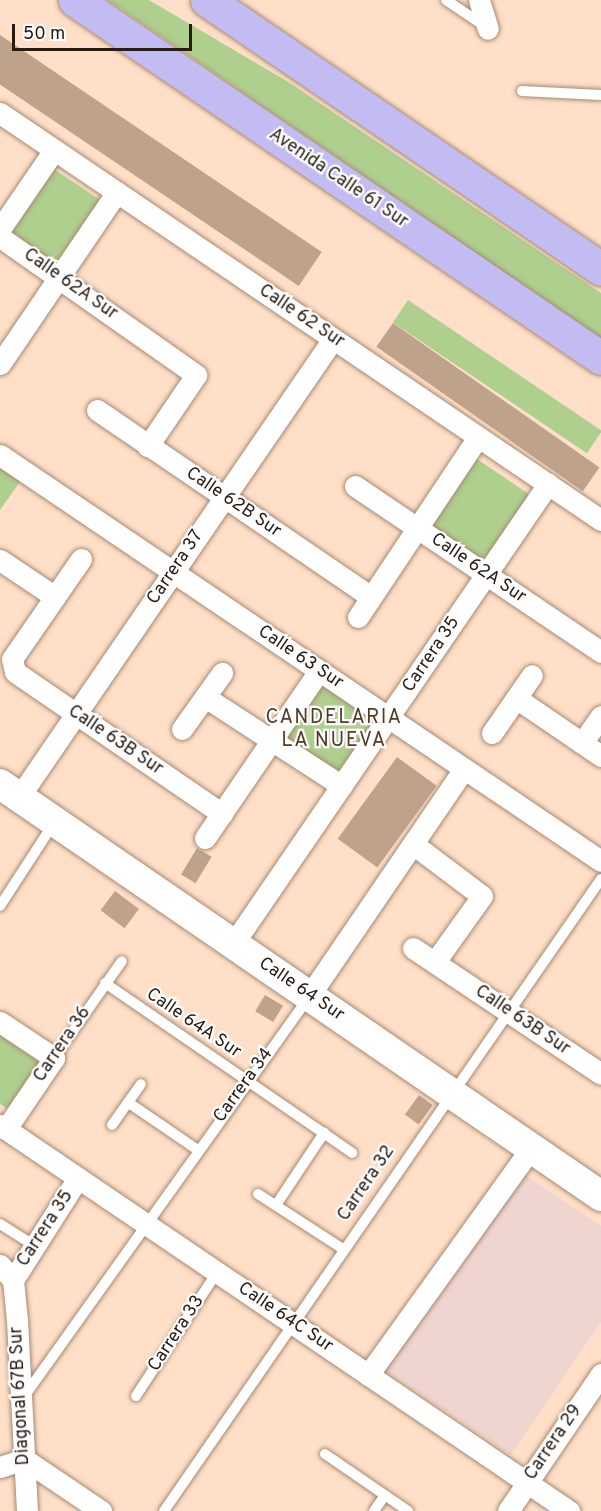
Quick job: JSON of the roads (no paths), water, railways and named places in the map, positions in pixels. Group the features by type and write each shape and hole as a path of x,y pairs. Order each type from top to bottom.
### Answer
{"main road":[{"name":"Avenida Calle 61 Sur","path":"75,0 601,358"},
{"path":"207,0 601,269"}],"street":[{"path":"479,0 488,29"},
{"name":"Calle 62 Sur","path":"0,113 601,520"},
{"path":"0,229 54,150"},
{"path":"0,364 117,192"},
{"name":"Calle 62A Sur","path":"0,237 60,276 196,377 148,446"},
{"name":"Carrera 37","path":"9,791 75,715 333,339"},
{"name":"Calle 62B Sur","path":"97,410 370,596"},
{"path":"358,617 478,437"},
{"name":"Calle 63 Sur","path":"0,455 601,861"},
{"name":"Carrera 35","path":"233,944 549,484"},
{"name":"Calle 62A Sur","path":"355,486 601,652"},
{"path":"0,560 55,597 81,559"},
{"name":"Calle 63B Sur","path":"55,597 12,659 15,672 222,814"},
{"path":"205,838 319,671"},
{"path":"182,729 222,673"},
{"path":"492,733 532,675"},
{"path":"204,698 272,739 342,786"},
{"path":"516,698 601,756"},
{"path":"582,743 601,716"},
{"name":"Carrera 34","path":"309,996 464,769"},
{"name":"Calle 64 Sur","path":"9,791 601,1196"},
{"path":"413,844 482,896 435,962"},
{"name":"Calle 63B Sur","path":"413,948 601,1074"},
{"path":"0,1022 54,1058"},
{"name":"Carrera 36","path":"3,1127 54,1058"},
{"name":"Calle 64C Sur","path":"3,1127 569,1511"},
{"path":"368,1375 531,1148"},
{"name":"Carrera 35","path":"6,1273 35,1246 78,1178"},
{"name":"Diagonal 67B Sur","path":"6,1273 21,1401 27,1511"},
{"name":"Carrera 29","path":"508,1511 601,1374"},
{"path":"0,1467 24,1459 101,1511"}],"lane":[{"path":"446,0 488,29"},
{"path":"522,91 601,95"},
{"path":"0,906 55,822"},
{"name":"Carrera 32","path":"164,1511 450,1093 601,879"},
{"name":"Carrera 36","path":"54,1058 122,961"},
{"name":"Calle 64A Sur","path":"105,984 352,1153"},
{"name":"Carrera 34","path":"21,1401 309,996"},
{"path":"112,1125 141,1084"},
{"path":"129,1103 198,1150"},
{"path":"276,1205 324,1133"},
{"path":"258,1194 343,1249"},
{"path":"0,1224 35,1246"},
{"name":"Carrera 33","path":"136,1396 217,1272"},
{"path":"325,1454 408,1511"},
{"path":"375,1511 385,1495"}],"district":[{"name":"CANDELARIA LA NUEVA","path":"334,730"}]}
